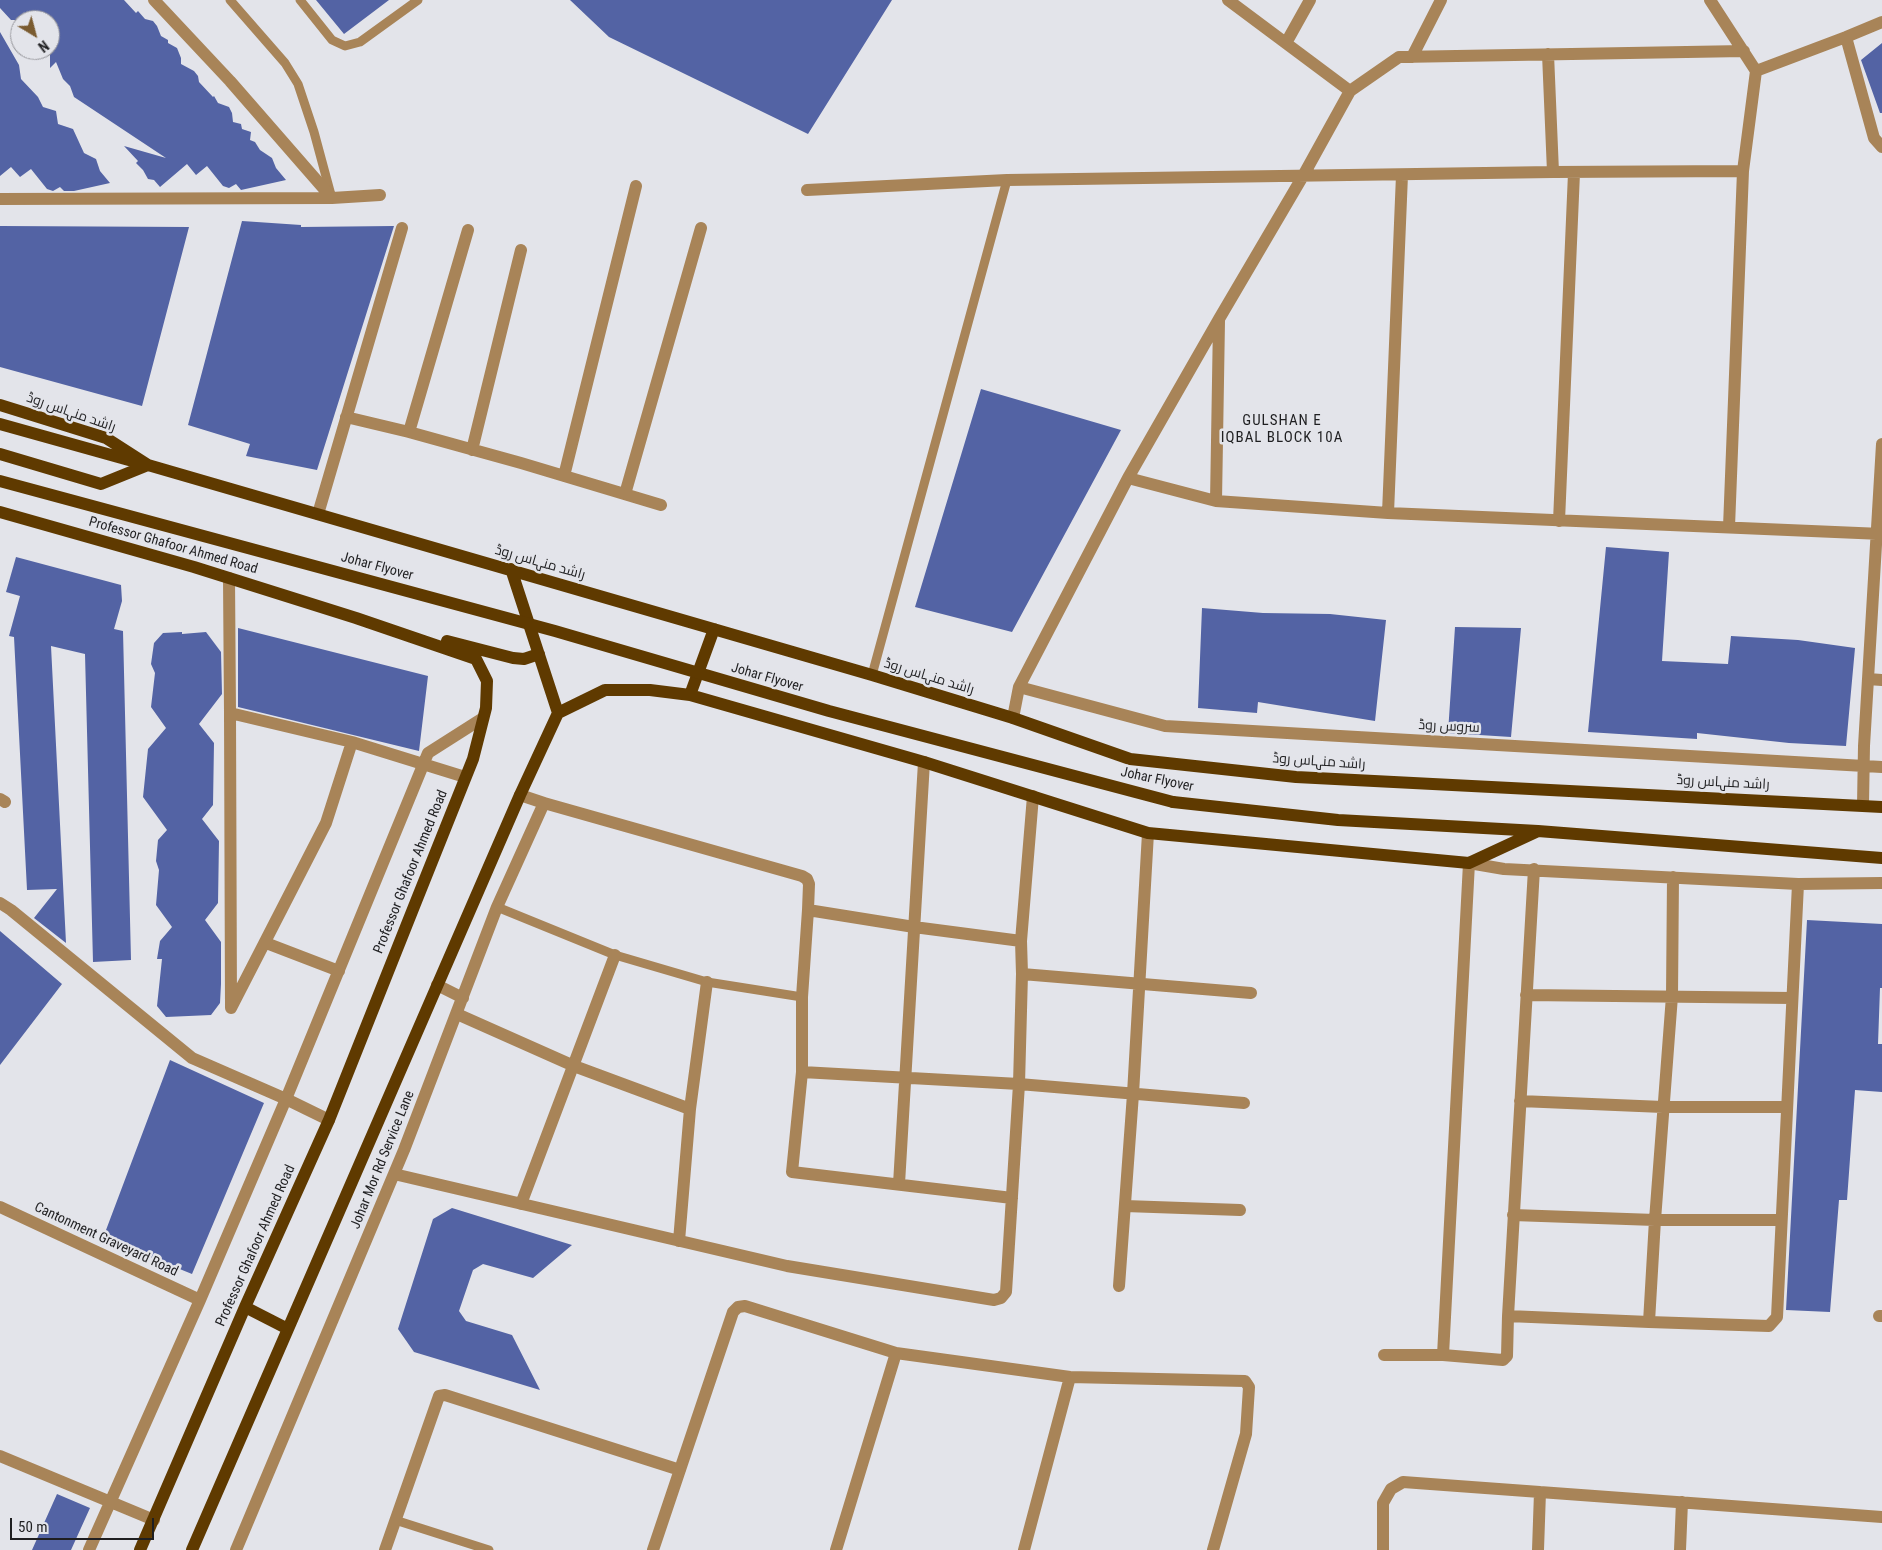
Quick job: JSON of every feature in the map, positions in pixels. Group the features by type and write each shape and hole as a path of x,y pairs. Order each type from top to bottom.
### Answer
{"main road":[{"name":"راشد منہاس روڈ","path":"0,405 106,438 148,465 872,675 1013,718 1130,758 1296,777 1882,807"},
{"path":"0,424 148,465"},
{"path":"0,454 101,484 148,465"},
{"name":"Johar Flyover","path":"0,481 555,631 829,712 1173,802 1338,820 1538,831"},
{"name":"Professor Ghafoor Ahmed Road","path":"0,512 229,578 356,618 476,659 487,681 486,708 472,759 329,1120 245,1307 140,1550"},
{"path":"511,570 558,713"},
{"path":"356,618 513,658 524,659 539,654"},
{"path":"690,695 714,629"},
{"path":"192,1550 520,795 558,713 605,690 650,690 690,695 924,762 1148,833 1469,863 1538,831 1882,858"},
{"path":"245,1307 288,1329"}],"street":[{"path":"154,0 230,81 332,198"},
{"path":"1228,0 1350,91"},
{"path":"1286,43 1310,0"},
{"path":"1412,57 1441,0"},
{"path":"1710,0 1756,71 1743,171 1729,527"},
{"path":"1756,71 1882,22"},
{"path":"1846,37 1874,138 1882,147"},
{"path":"1013,718 1019,687 1128,478 1304,176 1350,91 1399,58 1744,51"},
{"path":"1548,54 1553,172"},
{"path":"807,190 1007,180 1743,171"},
{"path":"1559,521 1574,173"},
{"path":"1388,513 1402,175"},
{"path":"564,476 636,186"},
{"path":"0,199 332,198 380,195"},
{"path":"318,514 402,228"},
{"path":"625,494 701,228"},
{"path":"409,432 468,230"},
{"path":"472,450 521,250"},
{"path":"1216,502 1219,319"},
{"path":"346,417 409,432 661,505"},
{"path":"1863,805 1863,766 1879,534 1882,444"},
{"path":"1128,478 1216,502 1388,513 1879,534"},
{"path":"229,578 231,1008 326,823 352,742"},
{"path":"1868,679 1882,680"},
{"name":"سروس روڈ","path":"1019,687 1165,726 1882,767"},
{"path":"230,713 352,742 465,777"},
{"path":"89,1550 200,1300 286,1099 428,753 483,718"},
{"path":"899,1184 924,762"},
{"path":"520,795 807,879 809,884 802,997 802,1072 792,1172 1012,1198"},
{"path":"394,1174 787,1266 994,1300 1001,1298 1006,1292 1019,1084 1021,941 1034,796"},
{"name":"Johar Mor Rd Service Lane","path":"236,1550 394,1174 497,908 544,803"},
{"path":"1119,1286 1133,1094 1148,833"},
{"path":"1443,1355 1469,863 1504,869 1534,869 1798,884 1882,883"},
{"path":"1384,1355 1443,1355 1503,1360 1507,1356 1534,869"},
{"path":"1649,1322 1672,996 1672,877"},
{"path":"1508,1316 1769,1326 1777,1317 1798,884"},
{"path":"0,904 19,916 192,1058 329,1120"},
{"path":"808,910 914,927 1021,941"},
{"path":"266,943 339,971"},
{"path":"521,1204 615,954"},
{"path":"1022,974 1251,993"},
{"path":"679,1241 690,1109 707,982"},
{"path":"437,985 463,998"},
{"path":"1526,995 1792,998"},
{"path":"457,1014 574,1066 690,1109"},
{"path":"802,1072 1019,1084 1244,1103"},
{"path":"1520,1101 1663,1107 1787,1107"},
{"path":"1125,1206 1240,1210"},
{"name":"Cantonment Graveyard Road","path":"0,1207 200,1300"},
{"path":"1514,1215 1655,1220 1782,1220"},
{"path":"653,1550 734,1312 738,1307 746,1306 896,1353 1070,1377 1245,1381 1249,1386 1246,1434 1213,1550"},
{"path":"836,1550 896,1353"},
{"path":"1024,1550 1070,1377"},
{"path":"385,1550 438,1396 445,1395 680,1470"},
{"path":"0,1456 154,1520"},
{"path":"1383,1550 1382,1503 1390,1489 1403,1482 1882,1516"},
{"path":"1538,1550 1540,1492"},
{"path":"1680,1550 1682,1502"}],"lane":[{"path":"230,0 285,63 298,84 314,132 332,198"},
{"path":"300,0 332,40 345,46 360,42 418,0"},
{"path":"872,675 1007,180"},
{"path":"497,908 615,954 707,982 802,997"},
{"path":"395,1520 489,1550"}],"building":[{"path":"0,0 124,0 136,13 138,11 145,19 153,21 161,36 177,48 181,64 194,71 198,76 199,82 214,96 218,103 229,107 233,122 241,124 242,129 251,132 250,140 255,142 260,150 272,158 276,168 286,180 241,190 236,184 229,188 223,186 207,166 196,175 187,164 160,187 154,180 148,179 136,163 138,161 124,146 166,158 74,97 70,86 63,79 56,62 50,68 50,60 60,60 60,10 10,10 10,19 0,8"},
{"path":"316,0 389,0 344,34"},
{"path":"570,0 892,0 808,134 609,37"},
{"path":"0,32 10,49 10,60 16,60 19,65 21,79 38,97 43,107 56,111 58,124 73,129 84,153 96,159 100,171 110,183 74,191 64,191 60,187 53,191 47,189 31,169 20,177 11,167 0,176"},
{"path":"1882,43 1882,113 1880,113 1861,60"},
{"path":"242,221 301,225 301,227 394,226 317,470 246,456 250,444 188,425"},
{"path":"0,226 189,227 142,406 0,367"},
{"path":"981,389 1121,430 1012,632 915,607"},
{"path":"1606,547 1669,552 1662,661 1728,664 1731,636 1798,640 1855,648 1846,746 1789,743 1697,733 1697,739 1588,732"},
{"path":"16,557 121,585 122,601 114,629 123,631 131,960 93,962 85,654 51,646 66,943 34,918 57,889 27,890 14,637 9,636 20,596 6,592"},
{"path":"1202,608 1263,613 1330,614 1386,620 1375,721 1258,702 1257,713 1198,708"},
{"path":"1455,627 1521,628 1511,737 1448,733"},
{"path":"238,628 428,676 419,751 238,707"},
{"path":"182,632 182,634 206,632 221,652 222,694 199,724 214,743 213,805 202,819 219,841 218,903 205,920 221,942 221,984 220,1003 211,1015 166,1017 157,1006 162,959 157,959 160,941 172,927 156,905 159,870 156,861 158,840 167,830 143,797 148,749 166,728 151,707 155,673 151,664 154,643 163,633"},
{"path":"1807,920 1882,924 1882,988 1880,988 1878,1044 1882,1044 1882,1092 1855,1090 1847,1200 1839,1200 1830,1312 1786,1310"},
{"path":"0,931 62,984 0,1065"},
{"path":"170,1060 264,1103 192,1274 103,1238"},
{"path":"452,1208 572,1245 533,1278 483,1264 473,1270 459,1311 466,1321 512,1335 540,1390 414,1352 398,1329 433,1219"},
{"path":"57,1494 90,1508 71,1550 32,1550"}],"district":[{"name":"GULSHAN E IQBAL BLOCK 10A","path":"1282,430"}]}
